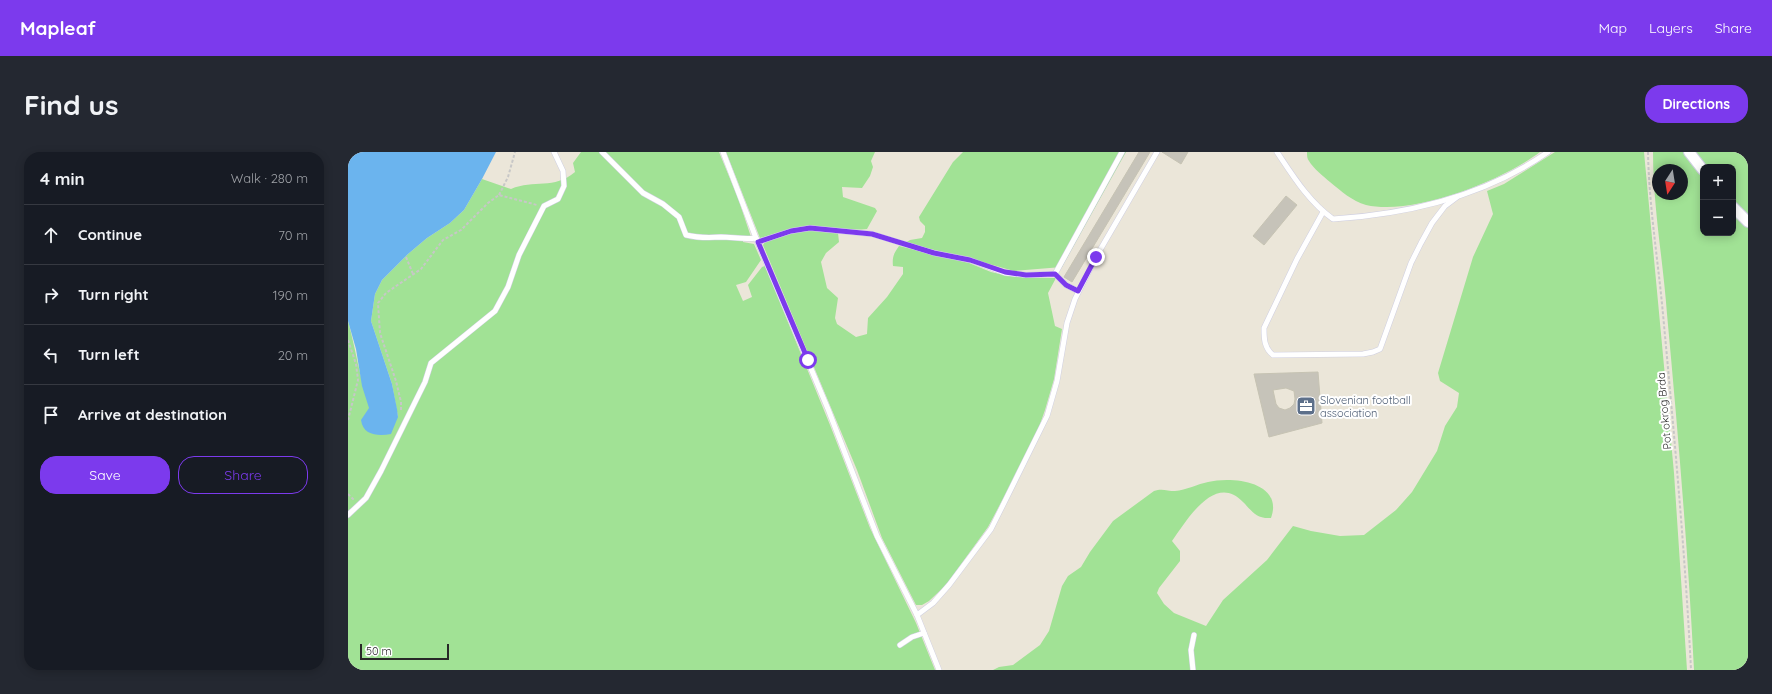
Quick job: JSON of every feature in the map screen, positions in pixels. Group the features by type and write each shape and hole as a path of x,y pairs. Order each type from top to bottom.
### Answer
{"street":[{"path":"1689,152 1700,166"},
{"path":"1736,210 1748,222"}],"lane":[{"path":"348,515 366,498 381,471 425,382 431,363 495,311 508,287 519,255 544,206 558,199 564,186 563,171 554,152"},
{"path":"602,152 644,193 663,204 679,216 686,235 698,238 757,240 791,231 810,228 872,234 927,251 970,260 1005,272 1026,275 1055,274 1066,285 1078,291"},
{"path":"723,152 757,240 825,402 877,536 917,615 939,670"},
{"path":"1055,274 1122,152"},
{"path":"917,615 933,603 949,585 991,529 1004,505 1047,416 1056,381 1067,323 1078,291 1157,152"},
{"path":"1277,152 1306,193 1324,212 1333,219 1386,214 1457,197 1497,182 1527,166 1548,152"},
{"path":"1324,212 1298,259 1264,328 1264,340 1268,352 1273,355 1363,354 1373,352 1380,348 1411,263 1421,243 1432,223 1445,206 1457,197"},
{"path":"900,645 912,637 924,633"},
{"path":"1193,670 1191,650 1194,635"}],"path":[{"path":"401,413 401,402 396,381 380,333 378,303 386,293 421,269 444,240 461,230 488,203 499,195 508,177 516,152"},
{"name":"Pot okrog Brda","path":"1648,152 1649,181 1663,313 1677,476 1691,670"},
{"path":"499,195 518,201 544,206"},
{"path":"406,257 413,274"},
{"path":"348,340 356,364 358,380 348,420"}],"green space":[{"path":"581,152 719,152 738,198 751,237 743,239 743,242 754,244 761,260 746,282 736,285 743,301 752,297 748,285 762,267 765,266 870,528 916,623 935,670 348,670 348,321 363,387 370,408 367,412 398,417 392,384 371,321 375,294 382,280 408,254 427,238 450,223 464,210 482,179 511,189 519,186 552,183 559,181 575,172 573,163"},
{"path":"726,152 875,152 871,161 873,167 870,176 862,188 842,187 843,197 875,208 877,211 867,229 853,230 805,227 786,230 760,238"},
{"path":"963,152 1126,152 1062,267 1014,271 905,243 910,240 922,238 925,232 925,226 920,221 919,217 953,162"},
{"path":"1307,152 1540,152 1504,174 1457,194 1432,201 1386,207 1366,205 1347,195 1313,167 1307,157"},
{"path":"1555,152 1644,152 1674,473 1687,670 993,670 999,667 1013,665 1040,645 1049,631 1062,586 1068,576 1081,567 1113,521 1154,491 1175,491 1218,480 1230,480 1254,484 1263,489 1270,496 1273,506 1271,518 1258,516 1233,494 1222,492 1212,496 1203,502 1185,522 1172,541 1180,551 1180,561 1159,588 1157,593 1164,604 1174,613 1206,626 1223,600 1267,560 1293,526 1340,536 1364,535 1396,510 1412,492 1437,451 1445,426 1457,407 1459,393 1440,381 1438,373 1473,257 1493,214 1487,191 1504,184"},
{"path":"1653,152 1684,152 1700,173 1700,236 1736,236 1736,216 1748,228 1748,670 1694,670 1679,448 1655,200 1688,200 1688,164 1653,164"},
{"path":"1695,152 1748,152 1748,216 1736,203 1736,164 1705,164"},
{"path":"810,230 838,233 839,242 826,253 821,262 827,288 838,298 835,318 837,324 856,337 867,334 868,318 887,297 903,274 903,267 893,266 894,255 899,246 969,263 991,272 1004,275 1033,278 1056,278 1048,293 1055,326 1062,329 1054,379 1038,430 988,527 946,585 929,601 922,605 916,605 882,538 857,470 763,245 765,242 789,233"}],"water":[{"path":"348,152 496,152 464,210 450,223 427,238 408,254 382,280 375,294 371,321 392,384 398,417 391,434 372,434 365,429 361,420 369,408 362,386 356,349 348,321"}],"building":[{"path":"1139,152 1150,152 1072,282 1064,277"},
{"path":"1162,152 1188,152 1181,164"},
{"path":"1286,196 1297,205 1264,245 1253,236"},
{"name":"Slovenian football association","path":"1318,372 1322,423 1269,437 1254,374","holes":["1286,388 1294,391 1294,404 1285,410 1279,408 1276,404 1273,390"]}],"place":[{"name":"Slovenian football association","path":"1306,406"}],"route":[{"path":"808,360 758,242 791,231 810,228 872,234 934,253 970,260 1005,272 1026,275 1055,274 1066,285 1078,291 1096,257"}]}
